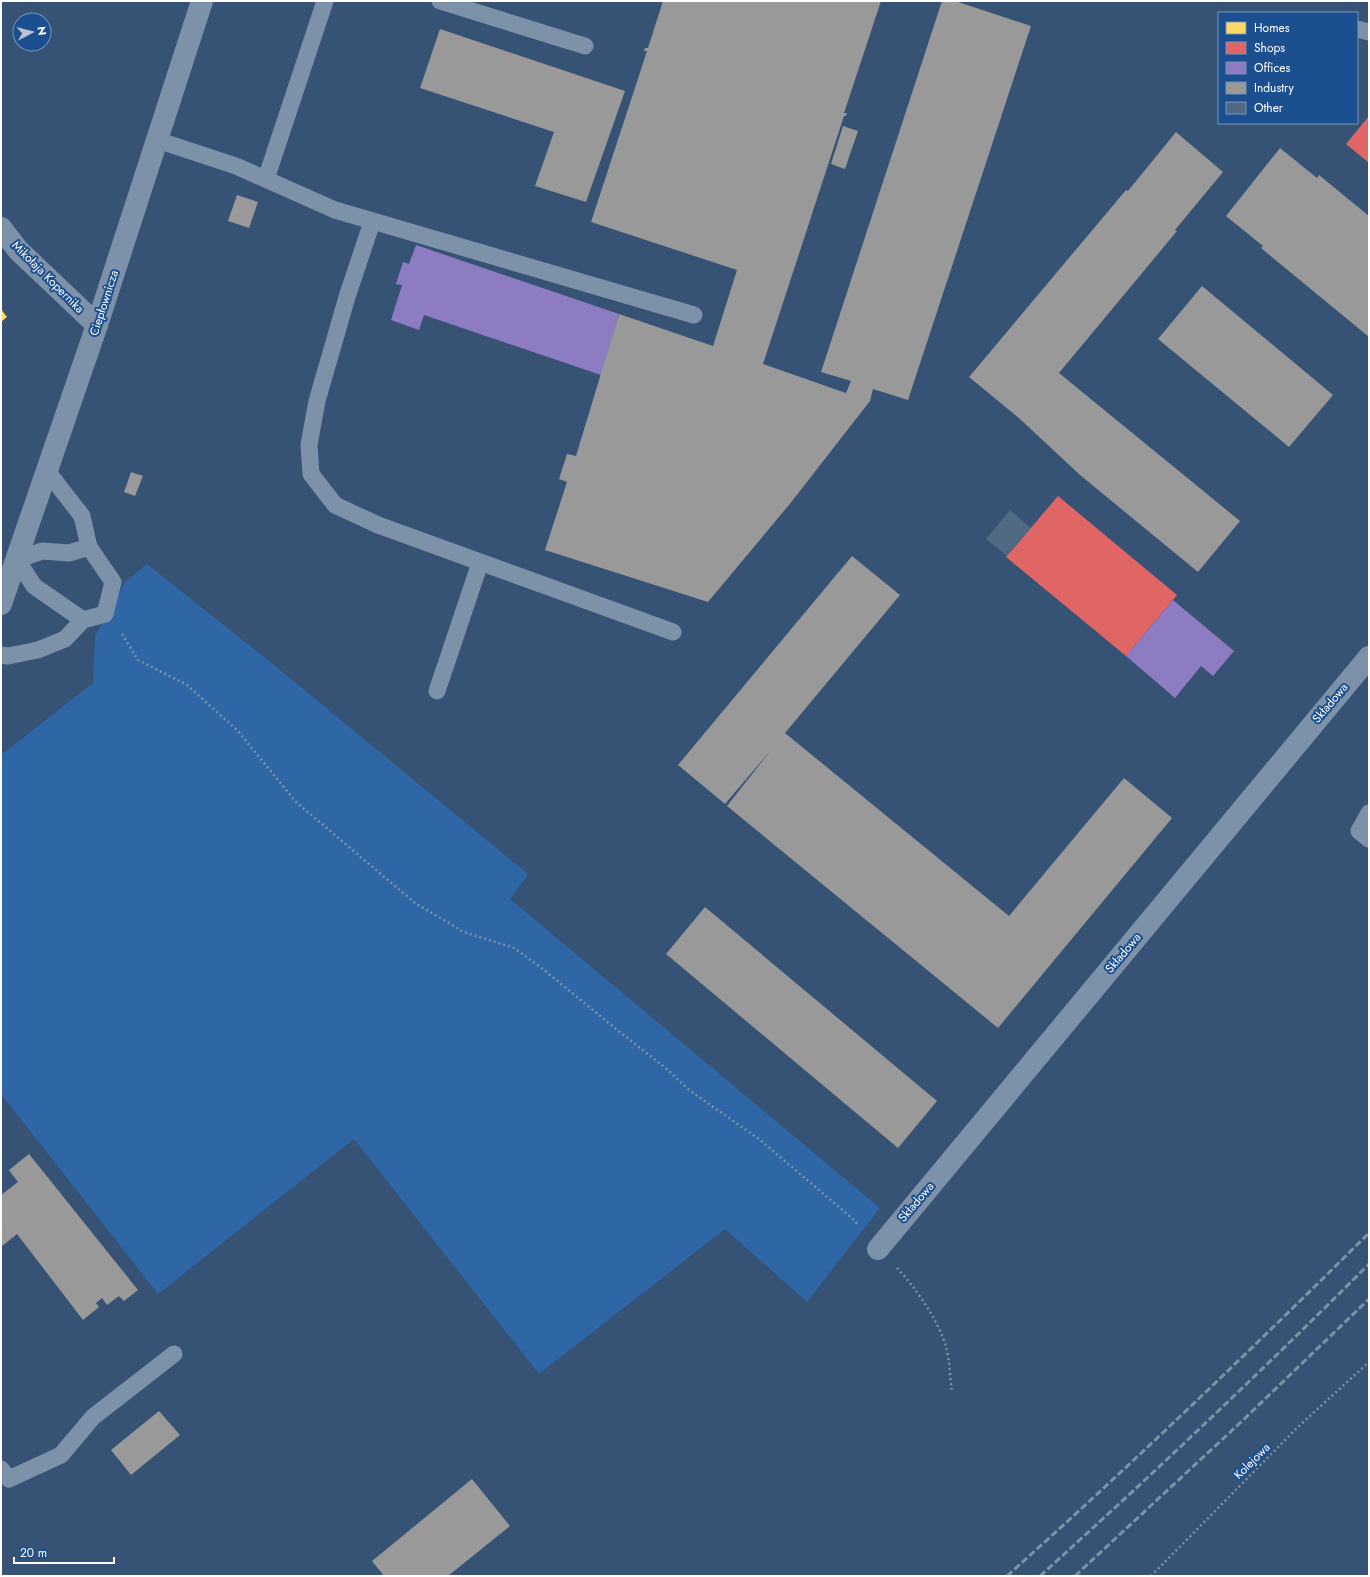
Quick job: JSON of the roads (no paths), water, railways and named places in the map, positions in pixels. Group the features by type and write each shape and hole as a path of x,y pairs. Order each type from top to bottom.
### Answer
{"street":[{"name":"Ciepłownicza","path":"2,602 97,325 202,1"},
{"name":"Mikołaja Kopernika","path":"1,228 18,250 97,325"},
{"name":"Składowa","path":"878,1249 1369,657"}],"lane":[{"path":"266,179 325,1"},
{"path":"440,1 585,46"},
{"path":"1358,29 1369,32"},
{"path":"157,140 236,166 335,210 694,315"},
{"path":"372,222 346,297 317,401 309,445 311,474 335,505 378,525 673,632"},
{"path":"1,655 8,656 38,650 65,639 83,620 105,614 113,582 89,547 82,516 47,471"},
{"path":"83,620 34,586 16,560 42,551 69,553 89,547"},
{"path":"437,691 480,563"},
{"path":"1369,813 1359,831 1369,839"},
{"path":"1,1468 9,1479 61,1455 93,1417 174,1354"}],"railway":[{"path":"1007,1576 1190,1407 1369,1233"},
{"path":"1040,1576 1124,1500 1288,1344 1369,1264"},
{"path":"1075,1576 1240,1423 1369,1299"}]}
